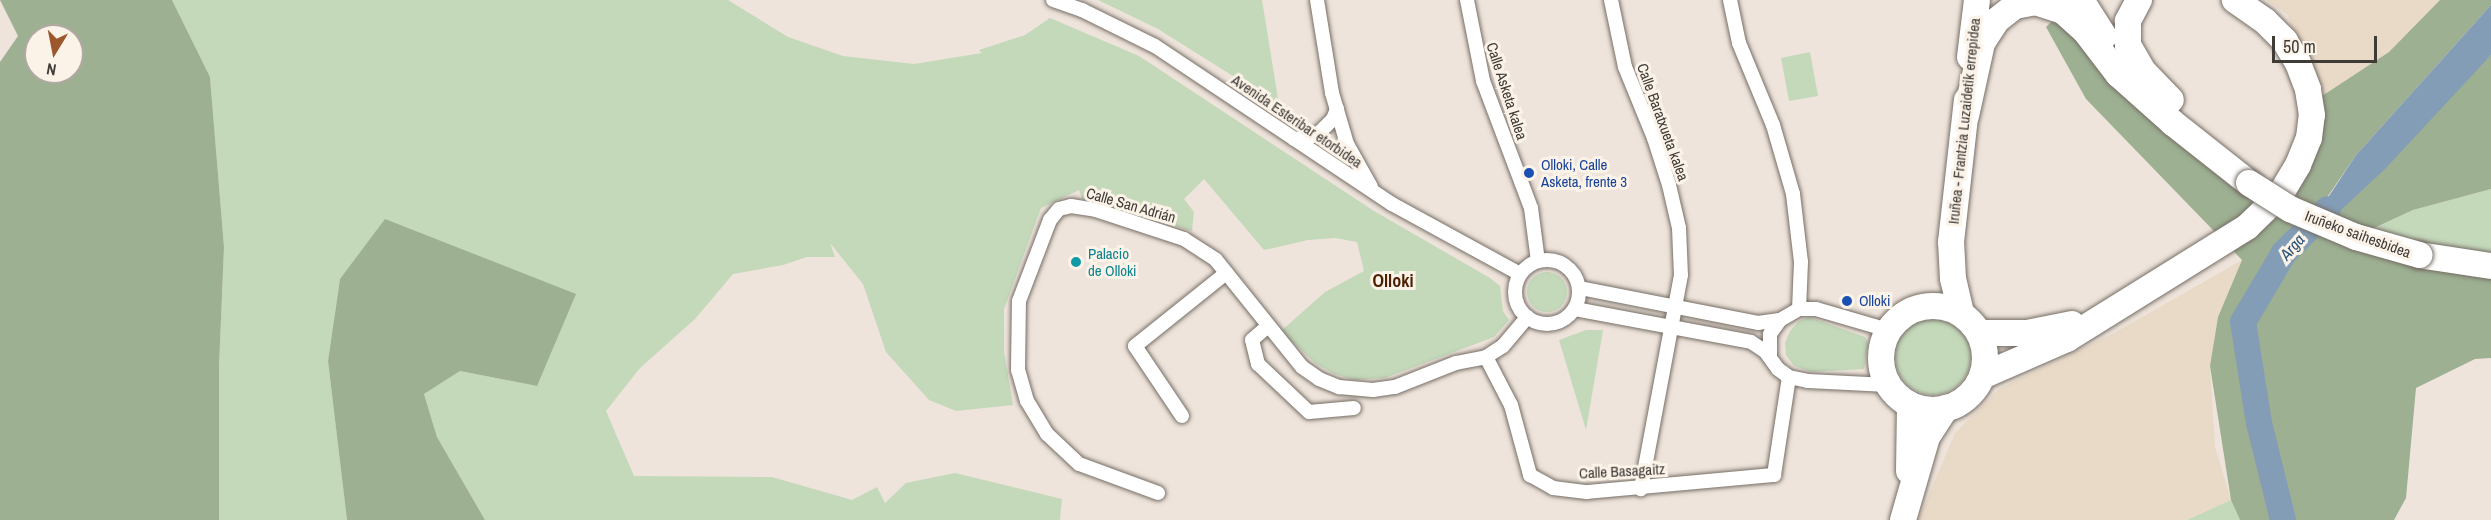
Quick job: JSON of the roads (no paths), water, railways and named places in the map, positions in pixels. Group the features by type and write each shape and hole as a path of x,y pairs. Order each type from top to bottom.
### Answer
{"highway":[{"name":"Iruñea - Frantzia Luzaidetik errepidea","path":"1951,242 1977,0"},
{"path":"2081,0 2097,27 2154,104"},
{"path":"2139,0 2128,21 2128,45 2143,71 2217,149 2239,176"},
{"path":"2218,0 2243,15 2266,33 2282,50 2295,76 2302,95 2304,111 2298,165"},
{"path":"1982,376 2067,339 2098,317 2247,227 2280,195 2298,165 2309,138 2312,115 2308,90 2298,63 2285,41 2265,21 2235,0"},
{"path":"1965,116 1982,43 1997,20 2015,6 2036,2 2063,11 2086,32 2118,74 2154,104"},
{"name":"Iruñeko saihesbidea","path":"2154,104 2239,176 2290,209 2356,237 2419,255 2491,266"},
{"path":"1925,306 1951,242"},
{"path":"1951,242 1953,279 1961,313"},
{"path":"1925,306 1944,307 1961,313 1979,333 1984,347 1982,376 1968,397 1946,408 1928,410 1910,405 1888,384 1880,357 1888,330 1898,318 1911,310 1925,306"},
{"path":"1979,333 2027,333 2098,317"},
{"path":"1906,509 1910,405"},
{"path":"1906,509 1927,437 1946,408"}],"street":[{"name":"Avenida Esteribar etorbidea","path":"1053,0 1082,10 1155,46 1376,193 1520,274"},
{"path":"1317,0 1320,31 1347,144 1363,177 1376,193"},
{"name":"Calle Asketa kalea","path":"1467,0 1483,81 1531,208 1538,261"},
{"name":"Calle Baratxueta kalea","path":"1611,0 1625,67 1654,138 1669,185 1679,228 1681,276 1641,489"},
{"path":"1730,0 1738,43 1776,134 1793,194 1801,262 1799,309"},
{"path":"1294,138 1308,138 1319,133 1333,119 1337,109"},
{"name":"Calle San Adrián","path":"1158,494 1079,464 1047,434 1028,401 1018,370 1019,301 1050,220 1059,209 1071,206 1128,220 1184,238 1216,260 1302,367 1319,379 1339,387 1373,390 1395,387 1456,363 1486,357 1503,346 1527,317"},
{"path":"1549,260 1570,268 1580,288 1575,309 1558,323 1547,325 1527,317 1516,302 1516,282 1520,274 1538,261 1549,260"},
{"path":"1182,416 1135,346 1226,273"},
{"path":"1580,288 1758,323 1780,320 1799,309 1816,309 1888,330"},
{"path":"1575,309 1751,342 1770,357 1778,369 1789,377 1808,381 1888,384"},
{"path":"1770,357 1770,334 1780,320"},
{"path":"1268,326 1252,340 1258,363 1309,412 1354,408"},
{"name":"Calle Basagaitz","path":"1486,357 1511,405 1530,475 1553,488 1587,492 1641,489 1774,475 1789,377"}],"water":[{"path":"2491,5 2491,55 2385,169 2326,224 2304,234 2356,155"}],"waterway":[{"name":"Arga","path":"2283,520 2259,423 2243,322 2284,253 2328,209"}],"place":[{"name":"Olloki, Calle Asketa, frente 3","path":"1529,173"},
{"name":"Palacio de Olloki","path":"1076,262"},
{"name":"Olloki","path":"1847,301"}],"district":[{"name":"Olloki","path":"1393,281"}]}
